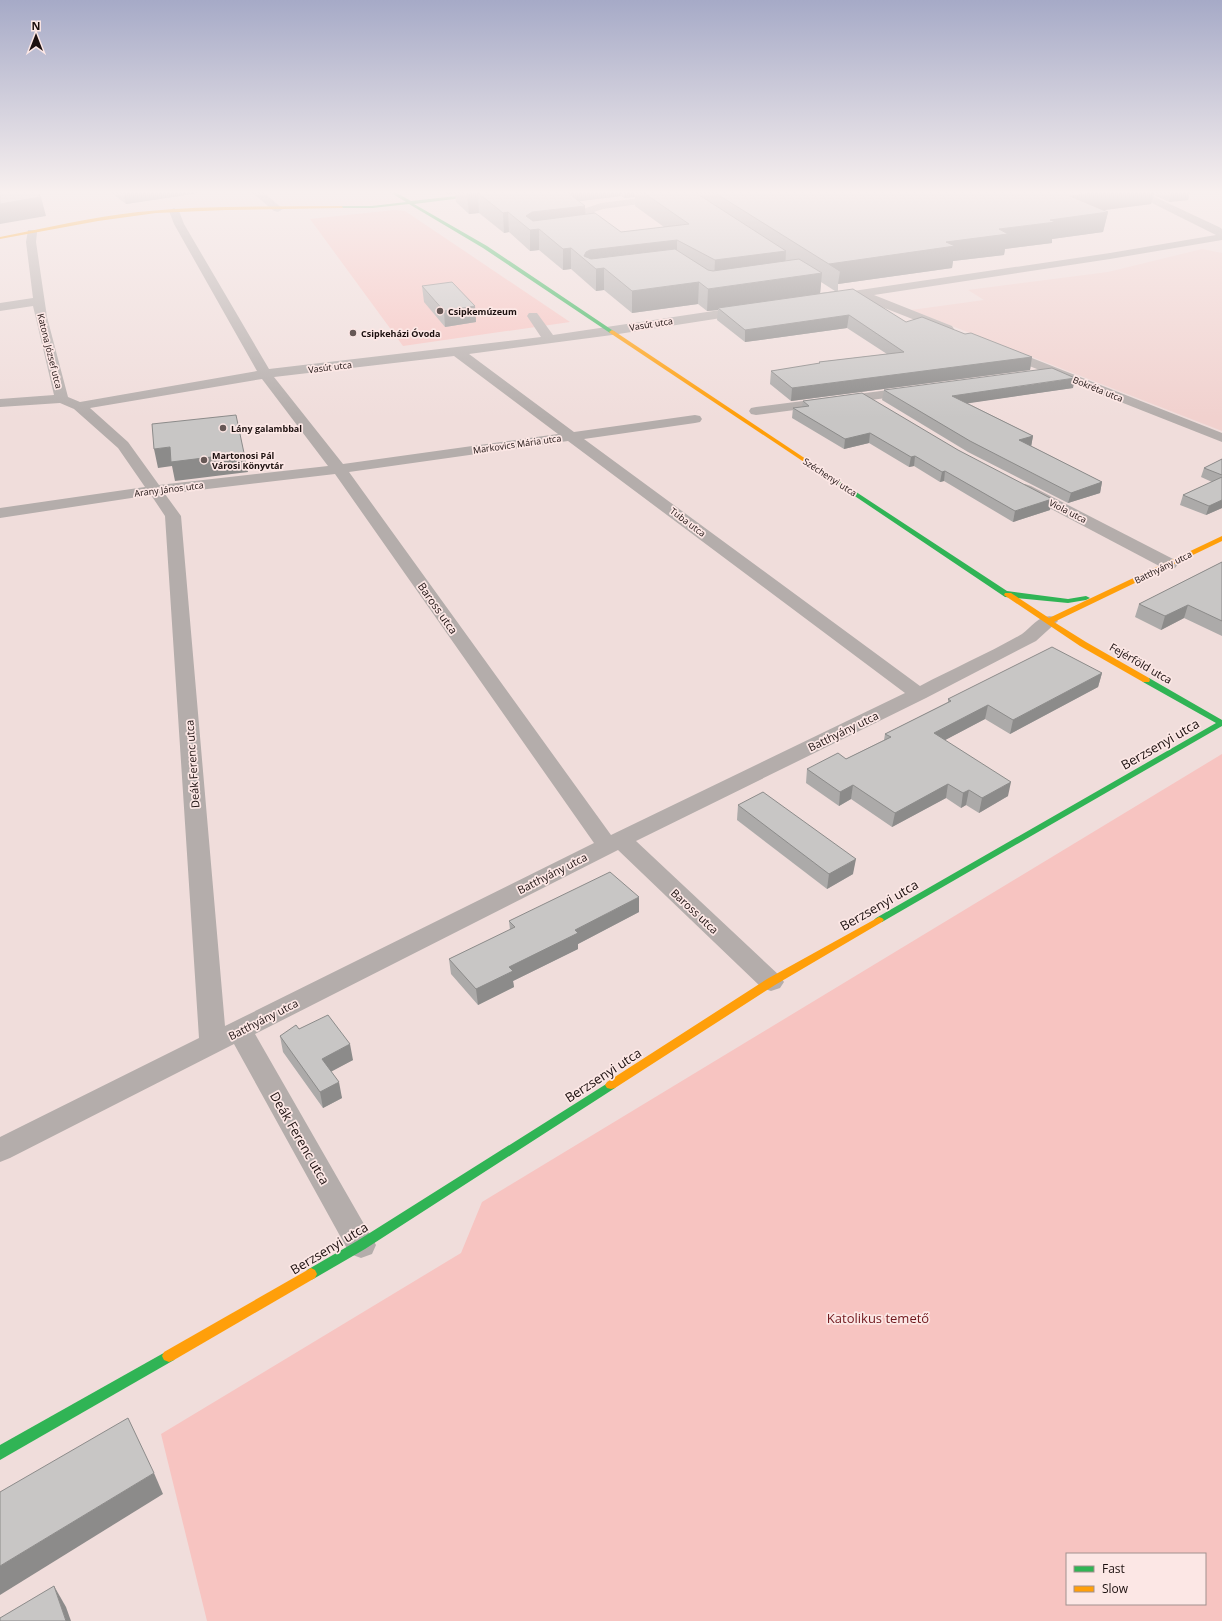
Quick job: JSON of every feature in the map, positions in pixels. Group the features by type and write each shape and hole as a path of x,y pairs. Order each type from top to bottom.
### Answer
{"main road":[{"name":"Széchenyi utca","path":"515,267 1004,593 1049,621"},
{"name":"Batthyány utca","path":"1049,621 1222,538"},
{"name":"Batthyány utca","path":"1004,593 1068,601 1103,596"},
{"name":"Fejérföld utca","path":"1049,621 1083,644 1222,723"},
{"name":"Berzsenyi utca","path":"0,1453 361,1245 771,982 1222,723"}],"street":[{"name":"Katona József utca","path":"35,267 41,317 62,399"},
{"name":"Baross utca","path":"204,267 266,374 339,468 613,842 771,982"},
{"path":"821,295 834,298 1035,267"},
{"path":"862,294 962,335"},
{"path":"0,307 40,300"},
{"name":"Vasút utca","path":"79,406 266,374 457,352 612,331 757,308"},
{"path":"533,316 549,339"},
{"name":"Bokréta utca","path":"991,346 1222,438"},
{"name":"Tuba utca","path":"457,352 573,436 919,694"},
{"path":"1033,375 1056,372"},
{"path":"756,411 926,389"},
{"path":"864,397 884,409"},
{"path":"0,403 62,399 79,406"},
{"name":"Deák Ferenc utca","path":"79,406 123,445 173,516 213,1044"},
{"name":"Markovics Mária utca","path":"339,468 695,419"},
{"name":"Arany János utca","path":"0,513 155,490 339,468"},
{"name":"Viola utca","path":"1011,481 1169,564"},
{"name":"Batthyány utca","path":"0,1150 240,1031 613,842 919,694 1029,637 1049,621"},
{"name":"Deák Ferenc utca","path":"240,1031 361,1245"}],"shaded area":[{"path":"1130,267 1222,267 1222,431 911,310 984,300 968,290 1108,272"}],"green space":[{"path":"345,267 488,267 570,322 403,346"},
{"name":"Katolikus temető","path":"1222,754 1222,1621 207,1621 161,1434 461,1253 482,1202"}],"building":[{"path":"593,267 703,267 713,271 744,267 812,267 822,273 708,289 699,282 632,291 604,268 596,269"},
{"path":"452,282 475,306 444,311 422,286"},
{"path":"853,289 906,322 922,317 965,334 971,333 1032,357 792,388 771,371 820,363 819,362 904,352 849,315 745,330 718,308"},
{"path":"1052,368 1075,378 952,396 1033,436 1019,440 1102,482 1071,493 970,441 884,390"},
{"path":"862,393 958,450 1052,499 1015,511 945,471 942,472 915,456 911,457 870,433 845,439 793,408 809,406 803,401"},
{"path":"236,415 244,453 171,462 170,447 154,449 152,424"},
{"path":"1222,459 1222,475 1204,468"},
{"path":"1222,477 1222,500 1209,506 1183,495"},
{"path":"1222,562 1222,621 1188,605 1165,616 1139,604"},
{"path":"1052,647 1102,673 1013,720 988,705 934,733 1011,782 982,798 969,790 963,793 948,784 895,813 853,785 840,792 807,769 838,753 846,759 891,737 885,734 951,701 948,699"},
{"path":"763,792 856,859 829,874 738,805"},
{"path":"610,872 639,897 575,930 578,933 509,967 513,971 476,989 449,959 515,927 509,921"},
{"path":"328,1015 350,1044 322,1059 339,1082 320,1092 280,1036 296,1025 299,1029"},
{"path":"128,1418 154,1473 0,1566 0,1492"},
{"path":"54,1586 66,1621 0,1621 0,1618"}],"traffic: fast":[{"path":"514,267 612,332"},
{"path":"815,467 1008,595"},
{"path":"1004,593 1068,601 1086,598"},
{"path":"1146,680 1222,723"},
{"path":"879,920 1222,723"},
{"path":"311,1274 361,1245 611,1085"},
{"path":"0,1453 169,1356"}],"traffic: slow":[{"path":"612,332 815,467"},
{"path":"1049,621 1222,538"},
{"path":"1008,595 1083,644 1146,680"},
{"path":"611,1085 771,982 879,920"},
{"path":"169,1356 311,1274"}],"place":[{"name":"Csipkemúzeum","path":"440,311"},
{"name":"Csipkeházi Óvoda","path":"353,333"},
{"name":"Lány galambbal","path":"223,428"},
{"name":"Martonosi Pál Városi Könyvtár","path":"204,460"}]}
